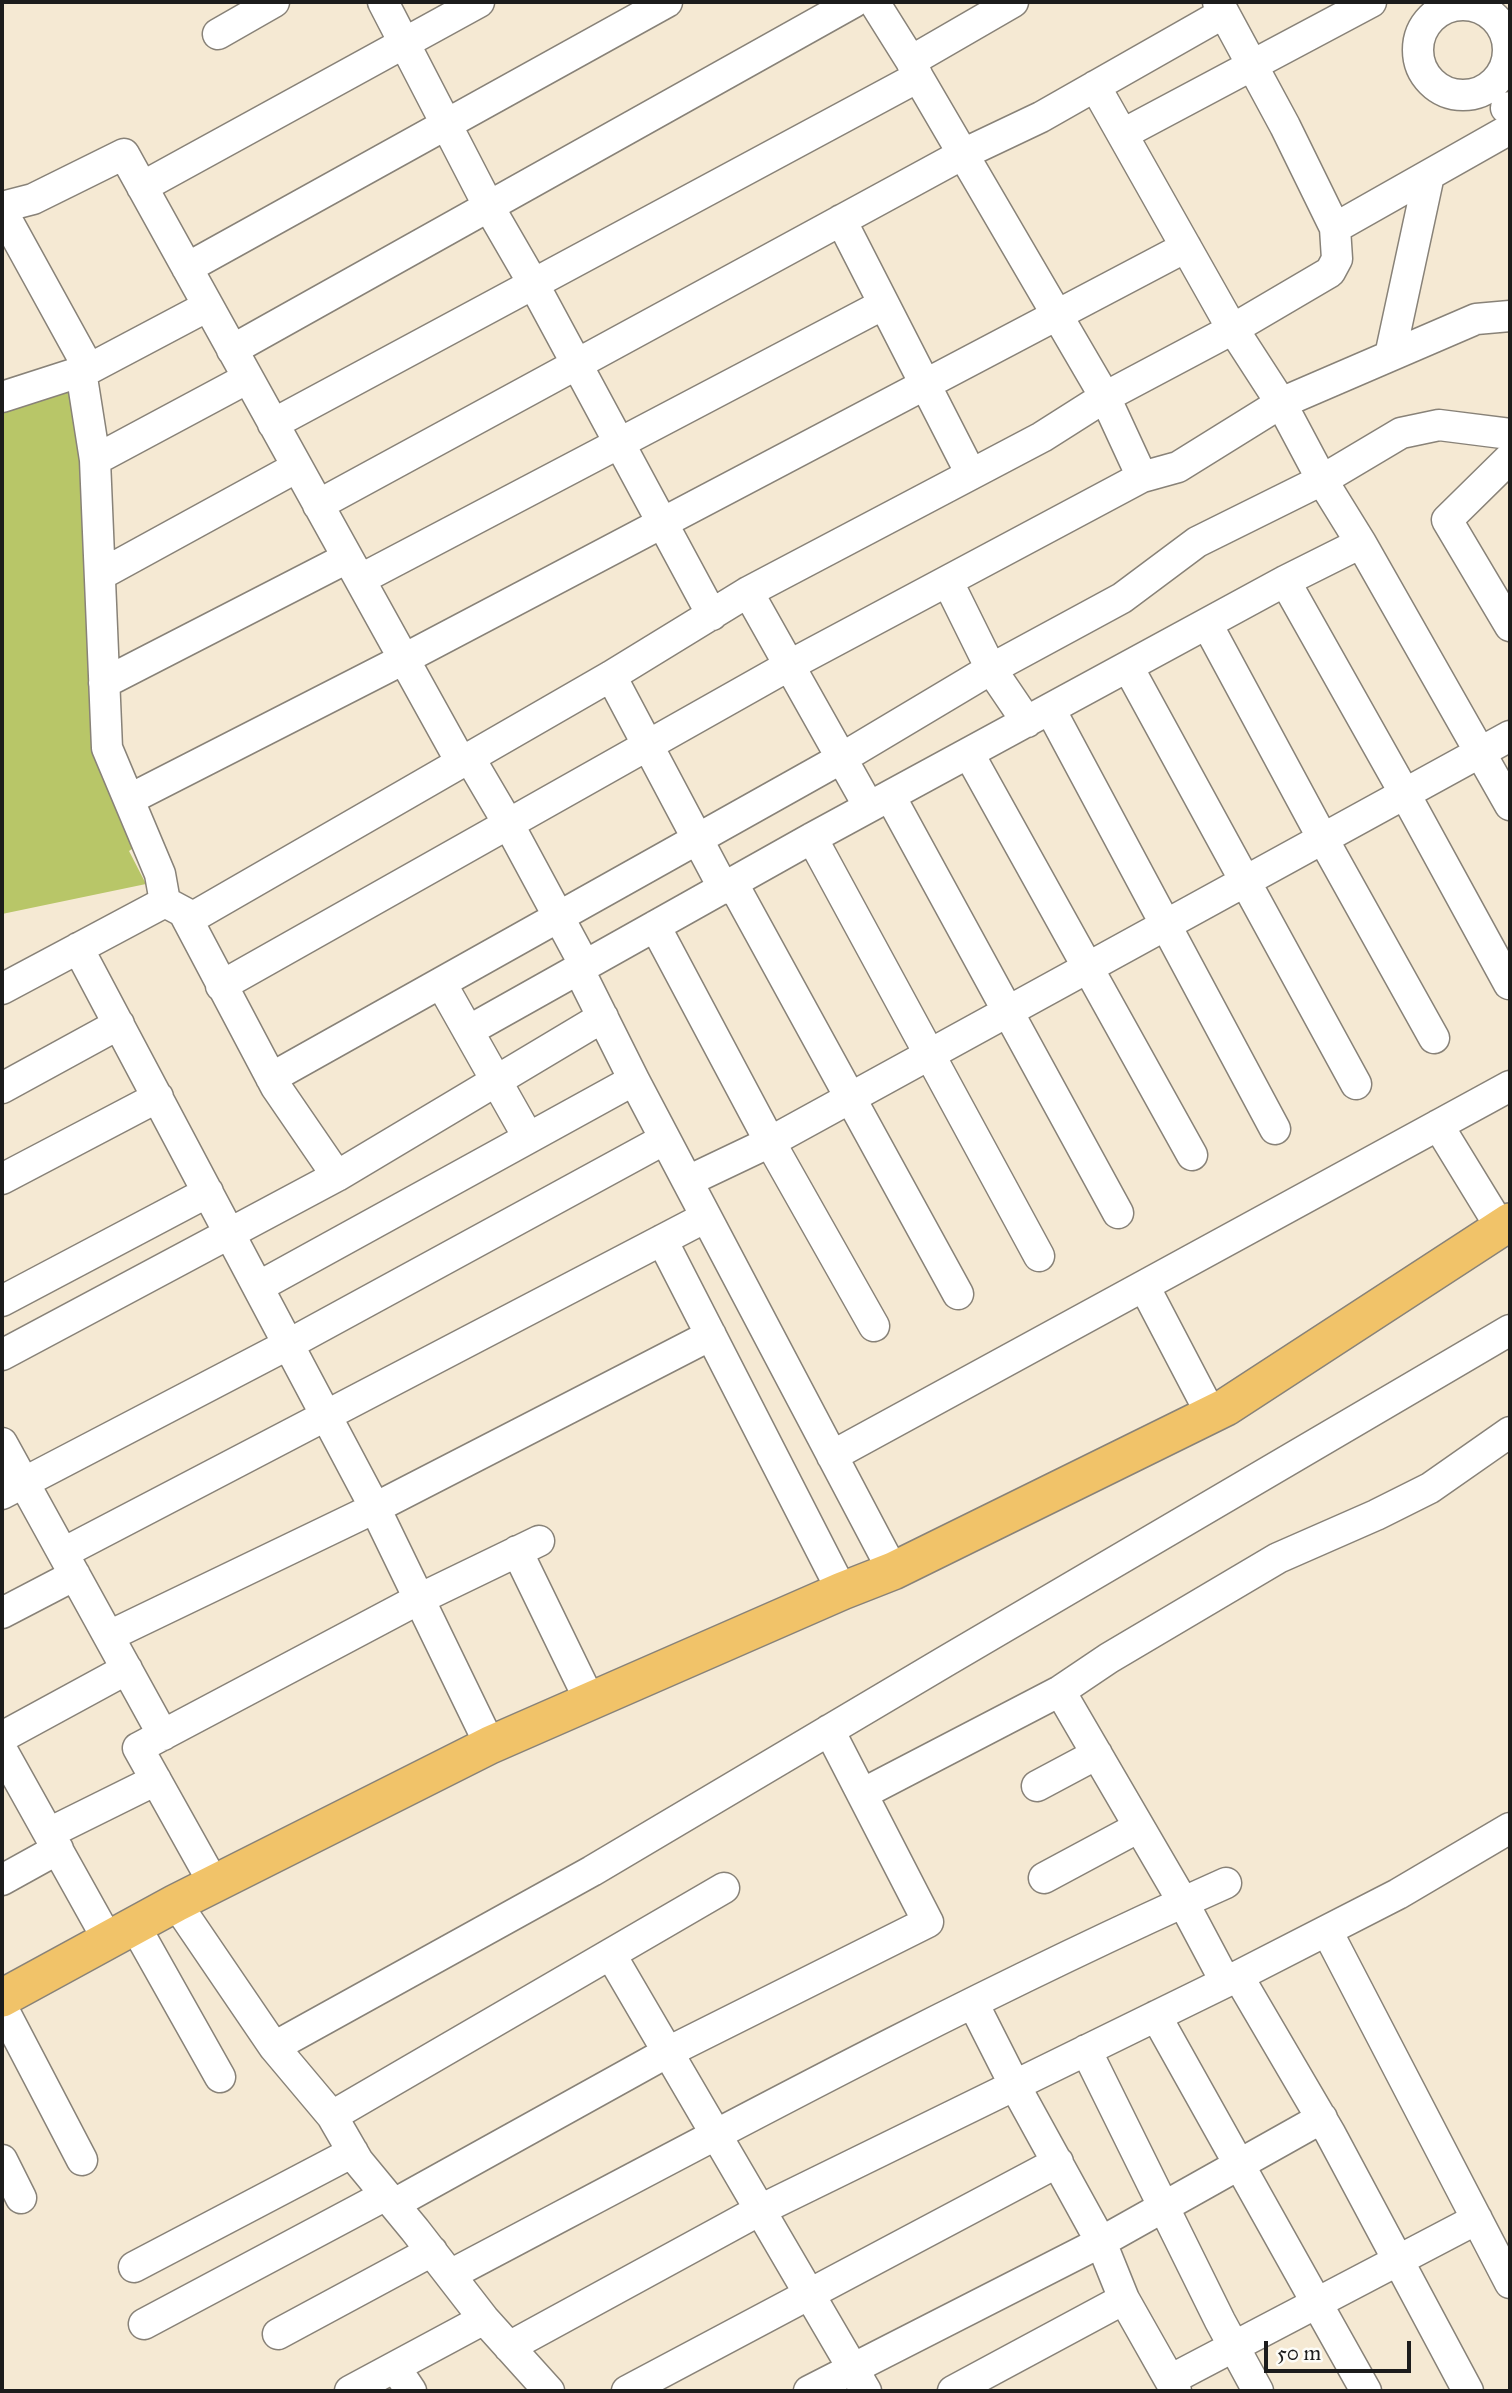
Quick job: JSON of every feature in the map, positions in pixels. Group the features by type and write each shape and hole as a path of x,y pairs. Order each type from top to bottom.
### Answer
{"main road":[{"path":"2,1998 176,1903 490,1745 893,1571 1212,1414 1506,1225"}],"street":[{"path":"218,34 274,2"},
{"path":"383,2 489,207 533,283 712,615"},
{"path":"142,187 479,2"},
{"path":"187,268 667,2"},
{"path":"232,350 855,2"},
{"path":"874,2 1105,397 1142,477"},
{"path":"274,424 533,283 914,69 1013,2"},
{"path":"1124,134 1371,2"},
{"path":"1443,5 1480,8 1507,31 1508,55 1499,77 1506,109 1470,94 1446,92 1436,86 1422,68 1418,45 1421,34 1443,5"},
{"path":"2,989 78,948 175,908 193,917 611,676 748,592 1042,437 1105,397 1233,329 1330,272 1337,258 1335,228 1221,7 1041,117 963,153 318,505"},
{"path":"1095,86 1233,329 1281,403 1322,480 1361,542 1510,805"},
{"path":"1335,228 1429,175 1506,109"},
{"path":"337,1176 271,1078 175,908 107,748 95,460 85,370 2,209 33,199 124,154 404,659 465,760 509,825 559,917 634,1080 893,1571"},
{"path":"1390,356 1429,175"},
{"path":"841,220 971,474"},
{"path":"130,799 404,659 1186,247"},
{"path":"104,683 354,569 618,442 884,304"},
{"path":"2,397 85,370 208,306"},
{"path":"221,986 648,747 790,664 1142,477 1178,467 1281,403 1476,318 1510,316"},
{"path":"95,460 248,378"},
{"path":"271,1078 842,758 991,669 1122,598 1197,542 1322,480 1401,433 1439,425 1510,434"},
{"path":"1510,458 1447,520 1510,626"},
{"path":"100,575 297,467"},
{"path":"468,1031 812,838 1361,542"},
{"path":"1285,581 1509,984"},
{"path":"948,582 991,669 1038,715 1166,925 1275,1129"},
{"path":"748,592 842,758 880,801 1009,1011 1118,1213"},
{"path":"1207,624 1434,1038"},
{"path":"1128,667 1356,1083"},
{"path":"611,676 697,839 728,886 958,1294"},
{"path":"688,1181 770,1142 850,1099 1510,736"},
{"path":"969,754 1192,1155"},
{"path":"812,838 1039,1256"},
{"path":"655,926 770,1142 874,1326"},
{"path":"78,948 375,1508 490,1745"},
{"path":"441,983 528,1137"},
{"path":"2,1355 337,1176 603,1017"},
{"path":"2,1088 119,1024"},
{"path":"258,1287 634,1080"},
{"path":"832,1456 1510,1086"},
{"path":"2,1179 158,1097"},
{"path":"1438,1125 1506,1225"},
{"path":"13,1488 289,1344 665,1139"},
{"path":"2,1301 208,1192"},
{"path":"2,1613 69,1564 326,1415 706,1217"},
{"path":"662,1240 842,1591"},
{"path":"1144,1286 1212,1414"},
{"path":"274,2047 593,1871 1510,1330"},
{"path":"108,1636 375,1508 710,1335"},
{"path":"862,1794 1060,1691 1109,1658 1278,1558 1430,1488 1510,1433"},
{"path":"2,1443 13,1488 69,1564 163,1735"},
{"path":"214,1884 138,1748 419,1599 528,1546 590,1701"},
{"path":"127,1669 2,1749 53,1842 121,1933 220,2077"},
{"path":"1060,1691 1183,1902 1322,2118 1468,2391"},
{"path":"144,2325 390,2200 668,2052 928,1922 829,1730"},
{"path":"1037,1786 1097,1754"},
{"path":"2,1880 53,1842 156,1780"},
{"path":"1044,1878 1139,1827"},
{"path":"509,2347 760,2210 1232,1979 1398,1894 1510,1828"},
{"path":"450,2275 716,2134 973,2003 1226,1883"},
{"path":"332,2116 724,1888"},
{"path":"176,1903 274,2047 332,2116 353,2152 484,2319 549,2391"},
{"path":"1326,1931 1510,2283"},
{"path":"611,1955 859,2380"},
{"path":"973,2003 1101,2242 1124,2299 1174,2388 1234,2347 1477,2219"},
{"path":"2,2007 82,2160"},
{"path":"1156,2016 1366,2391"},
{"path":"1086,2050 1258,2391"},
{"path":"809,2391 859,2380 1322,2118"},
{"path":"134,2267 353,2152"},
{"path":"2,2160 21,2198"},
{"path":"627,2391 1058,2162"},
{"path":"278,2334 432,2251"},
{"path":"953,2391 1124,2299"},
{"path":"350,2391 403,2379 484,2319"}],"green space":[{"path":"74,391 85,456 98,751 141,843 129,851 146,884 2,914 2,410"}]}
